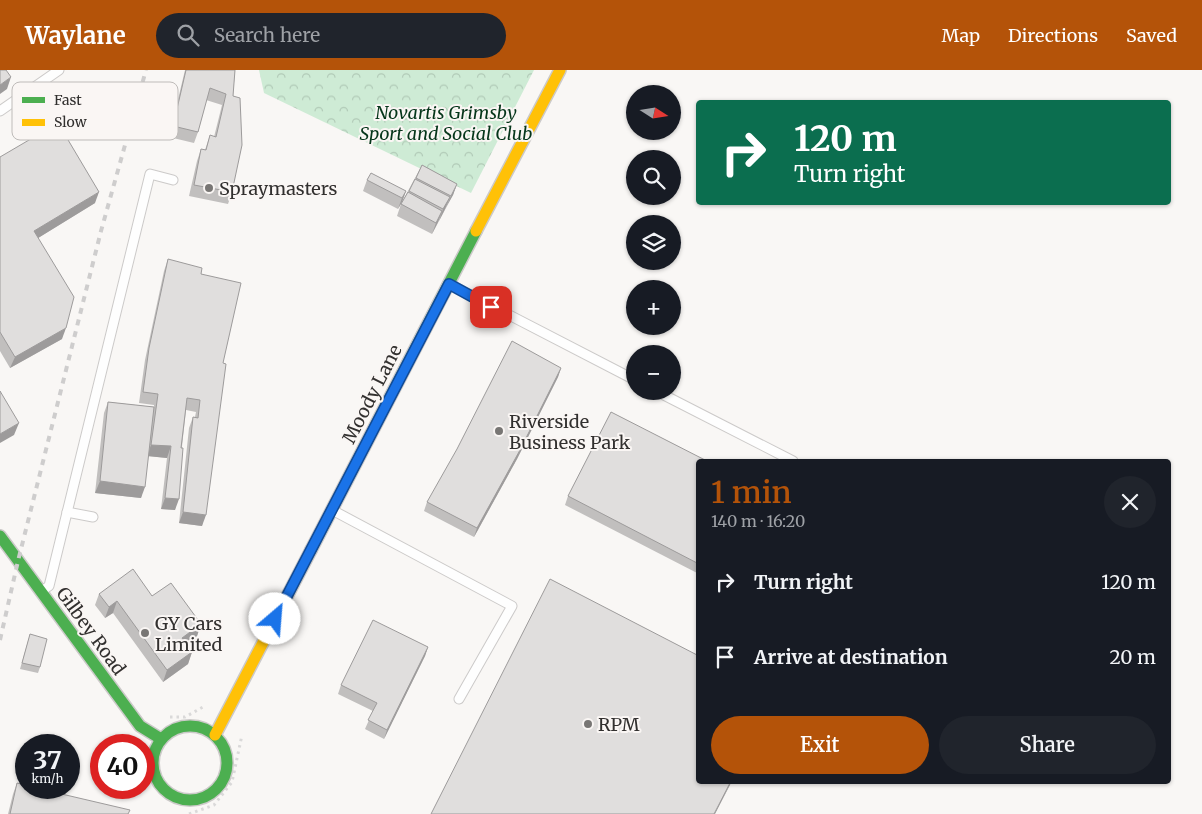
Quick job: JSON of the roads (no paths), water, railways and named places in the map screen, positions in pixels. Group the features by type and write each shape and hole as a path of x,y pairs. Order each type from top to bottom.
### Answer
{"street":[{"name":"Moody Lane","path":"215,735 560,70"},
{"name":"Gilbey Road","path":"0,536 140,726 161,739"},
{"path":"186,726 199,727 215,735 223,745 227,757 227,772 222,784 203,799 184,804 173,797 160,786 155,775 153,762 161,739 168,733 186,726"}],"lane":[{"path":"42,82 59,70"},
{"path":"0,111 12,103"},
{"path":"41,592 49,586 150,174 173,180"},
{"path":"449,284 626,375"},
{"path":"674,400 789,459"},
{"path":"331,510 512,606 459,699"},
{"path":"67,512 93,517"}],"railway":[{"path":"143,82 146,70"},
{"path":"0,640 101,231 126,140"}],"place":[{"name":"Spraymasters","path":"209,188"},
{"name":"Riverside Business Park","path":"499,431"},
{"name":"GY Cars Limited","path":"145,633"},
{"name":"RPM","path":"588,724"}],"park label":[{"name":"Novartis Grimsby Sport and Social Club","path":"446,122"}]}
